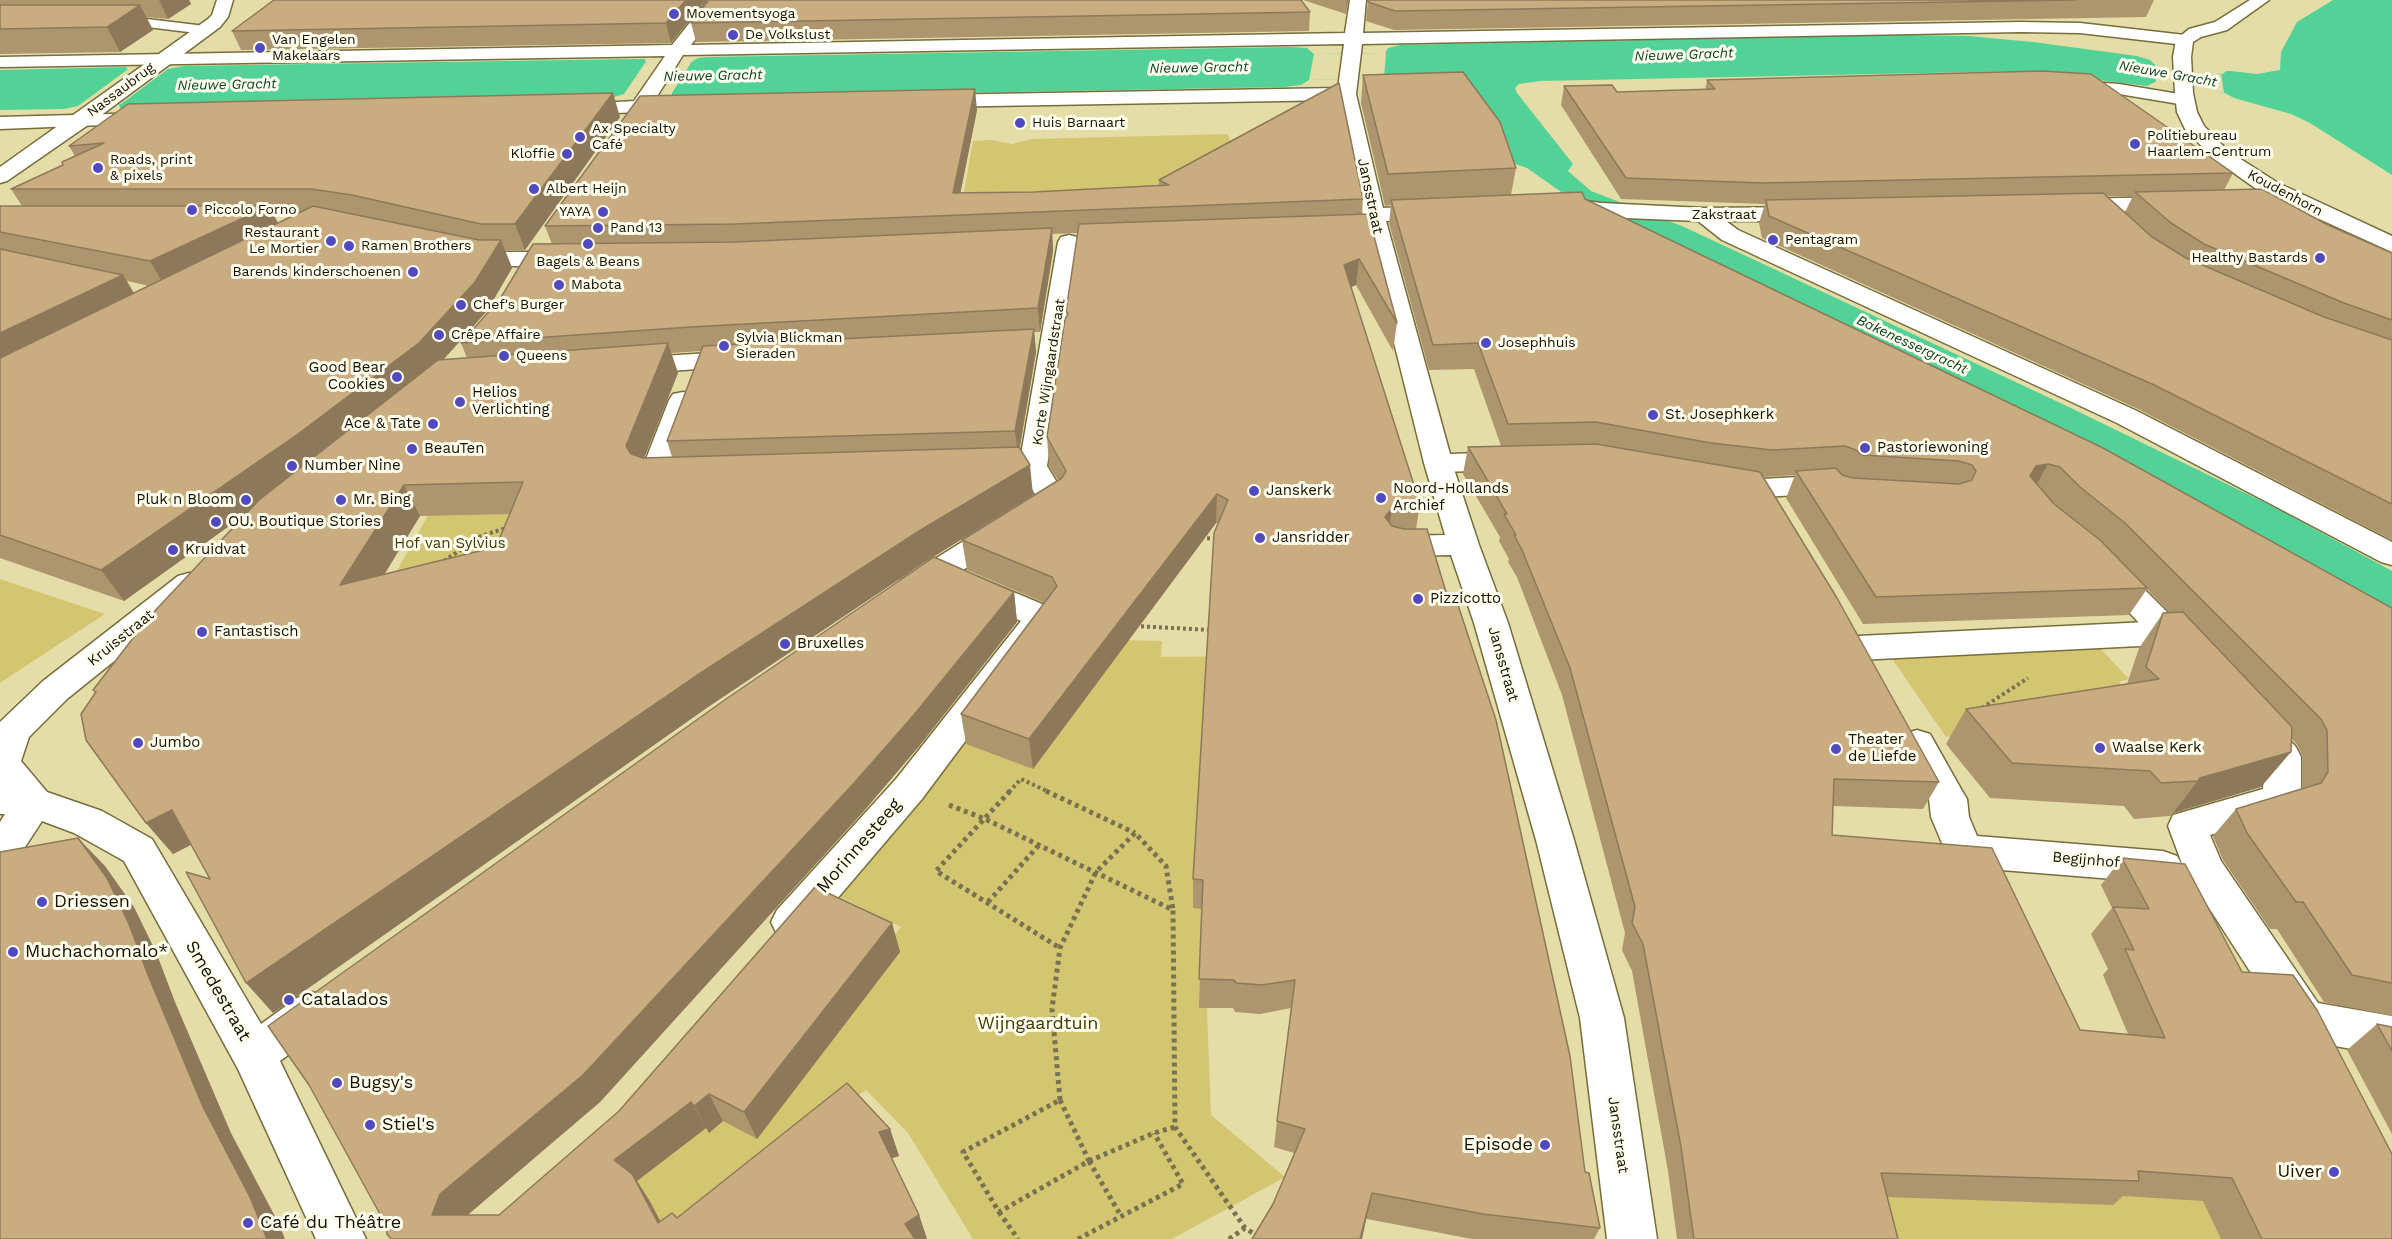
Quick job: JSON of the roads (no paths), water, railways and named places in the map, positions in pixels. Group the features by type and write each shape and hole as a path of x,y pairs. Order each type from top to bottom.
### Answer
{"street":[{"name":"Nassaubrug","path":"0,177 205,30 220,17 225,0"},
{"path":"639,108 674,56 717,0"},
{"name":"Jansstraat","path":"1358,0 1348,86 1368,225 1463,545 1491,623 1555,840 1602,1018 1632,1239"},
{"path":"0,62 155,64 1353,46 2021,27 2080,28 2185,40 2195,33 2221,26 2261,0"},
{"path":"2207,44 2221,26"},
{"path":"2185,40 2181,57 2192,91"},
{"path":"912,102 1348,86"},
{"name":"Koudenhorn","path":"2192,91 2218,132 2270,173 2319,200 2392,227"},
{"name":"Koudenhorn","path":"2192,91 2187,112 2195,129 2206,141 2248,174 2295,201 2392,245"},
{"path":"555,109 699,105"},
{"path":"0,123 164,119"},
{"path":"2295,201 2319,200"},
{"name":"Koudenhorn","path":"2295,201 2260,202 2366,253 2392,263"},
{"path":"2052,207 2199,203"},
{"name":"Zakstraat","path":"1629,235 1557,205 1704,216 1830,213"},
{"path":"2099,206 2124,230"},
{"path":"1368,225 1461,211"},
{"path":"1704,216 1730,236 1900,311 2127,417 2387,547"},
{"path":"526,268 546,240"},
{"name":"Korte Wijngaardstraat","path":"937,571 1052,499 1022,467 1043,342 1069,242"},
{"path":"445,249 526,268 590,258"},
{"path":"605,368 768,357"},
{"path":"698,361 654,477 701,476"},
{"path":"1438,463 1532,460"},
{"path":"1702,480 1762,488 1844,489"},
{"path":"1762,488 1780,518"},
{"path":"1400,546 1463,545"},
{"path":"2087,551 2207,675"},
{"name":"Kruisstraat","path":"17,801 2,764 13,731 55,690 216,562"},
{"path":"888,604 937,571"},
{"name":"Morinnesteeg","path":"768,950 909,789 1042,617 937,571"},
{"path":"1876,678 1852,638 2168,633"},
{"path":"2242,713 2283,757 2282,799 2187,826 2192,868 2306,1021 2327,1059"},
{"name":"Begijnhof","path":"1901,718 1948,799 1950,817 1965,851 2192,868"},
{"path":"0,853 17,801"},
{"name":"Smedestraat","path":"17,801 88,822 138,850 254,1054 341,1239"},
{"path":"254,1054 342,991"},
{"path":"2306,1021 2392,1036"}],"lane":[{"path":"102,23 147,22 205,30"},
{"path":"2065,86 2192,91"}],"water":[{"path":"2333,0 2392,0 2392,175 2310,123 2291,114 2234,98 2225,93 2155,82 2147,86 2025,71 1540,81 1519,84 1515,88 1573,164 1568,171 1591,191 1682,226 2071,408 2274,507 2392,571 2392,615 1564,194 1527,168 1507,161 1384,78 1309,80 1301,85 1284,87 684,98 672,96 672,93 624,94 605,100 120,108 119,104 64,109 0,110 0,70 126,67 128,70 168,69 184,66 635,59 645,59 646,63 690,63 698,58 707,57 1291,47 1307,48 1314,54 1385,53 1388,48 1400,45 1896,35 1968,36 2033,42 2137,56 2150,60 2154,64 2187,70 2223,74 2231,71 2257,74 2280,70 2281,52 2297,22"}],"place":[{"name":"Movementsyoga","path":"674,14"},
{"name":"De Volkslust","path":"733,35"},
{"name":"Van Engelen Makelaars","path":"260,48"},
{"name":"Huis Barnaart","path":"1020,123"},
{"name":"Ax Specialty Café","path":"580,137"},
{"name":"Politiebureau Haarlem-Centrum","path":"2135,144"},
{"name":"Kloffie","path":"567,154"},
{"name":"Roads, print & pixels","path":"98,168"},
{"name":"Albert Heijn","path":"534,189"},
{"name":"Piccolo Forno","path":"192,210"},
{"name":"YAYA","path":"603,212"},
{"name":"Pand 13","path":"598,228"},
{"name":"Pentagram","path":"1773,240"},
{"name":"Restaurant Le Mortier","path":"331,241"},
{"name":"Bagels & Beans","path":"588,244"},
{"name":"Ramen Brothers","path":"349,246"},
{"name":"Healthy Bastards","path":"2320,258"},
{"name":"Barends kinderschoenen","path":"413,272"},
{"name":"Mabota","path":"559,285"},
{"name":"Chef's Burger","path":"461,305"},
{"name":"Crêpe Affaire","path":"439,335"},
{"name":"Josephhuis","path":"1486,343"},
{"name":"Sylvia Blickman Sieraden","path":"724,346"},
{"name":"Queens","path":"504,356"},
{"name":"Good Bear Cookies","path":"397,377"},
{"name":"Helios Verlichting","path":"460,402"},
{"name":"St. Josephkerk","path":"1653,415"},
{"name":"Ace & Tate","path":"433,424"},
{"name":"Pastoriewoning","path":"1865,448"},
{"name":"BeauTen","path":"412,449"},
{"name":"Number Nine","path":"292,466"},
{"name":"Janskerk","path":"1254,491"},
{"name":"Noord-Hollands Archief","path":"1381,498"},
{"name":"Pluk n Bloom","path":"246,500"},
{"name":"Mr. Bing","path":"341,500"},
{"name":"OU. Boutique Stories","path":"216,522"},
{"name":"Jansridder","path":"1260,538"},
{"name":"Kruidvat","path":"173,550"},
{"name":"Pizzicotto","path":"1418,599"},
{"name":"Fantastisch","path":"202,632"},
{"name":"Bruxelles","path":"785,644"},
{"name":"Jumbo","path":"138,743"},
{"name":"Waalse Kerk","path":"2100,748"},
{"name":"Theater de Liefde","path":"1836,749"},
{"name":"Driessen","path":"42,902"},
{"name":"Muchachomalo*","path":"13,952"},
{"name":"Catalados","path":"289,1000"},
{"name":"Bugsy's","path":"337,1083"},
{"name":"Stiel's","path":"370,1125"},
{"name":"Episode","path":"1545,1145"},
{"name":"Uiver","path":"2334,1172"},
{"name":"Café du Théâtre","path":"248,1223"}],"water label":[{"name":"Nieuwe Gracht","path":"1684,55"},
{"name":"Nieuwe Gracht","path":"1199,68"},
{"name":"Nieuwe Gracht","path":"2168,74"},
{"name":"Nieuwe Gracht","path":"713,76"},
{"name":"Nieuwe Gracht","path":"227,85"},
{"name":"Bakenessergracht","path":"1912,345"}],"park label":[{"name":"Hof van Sylvius","path":"450,544"},
{"name":"Wijngaardtuin","path":"1038,1024"}]}
